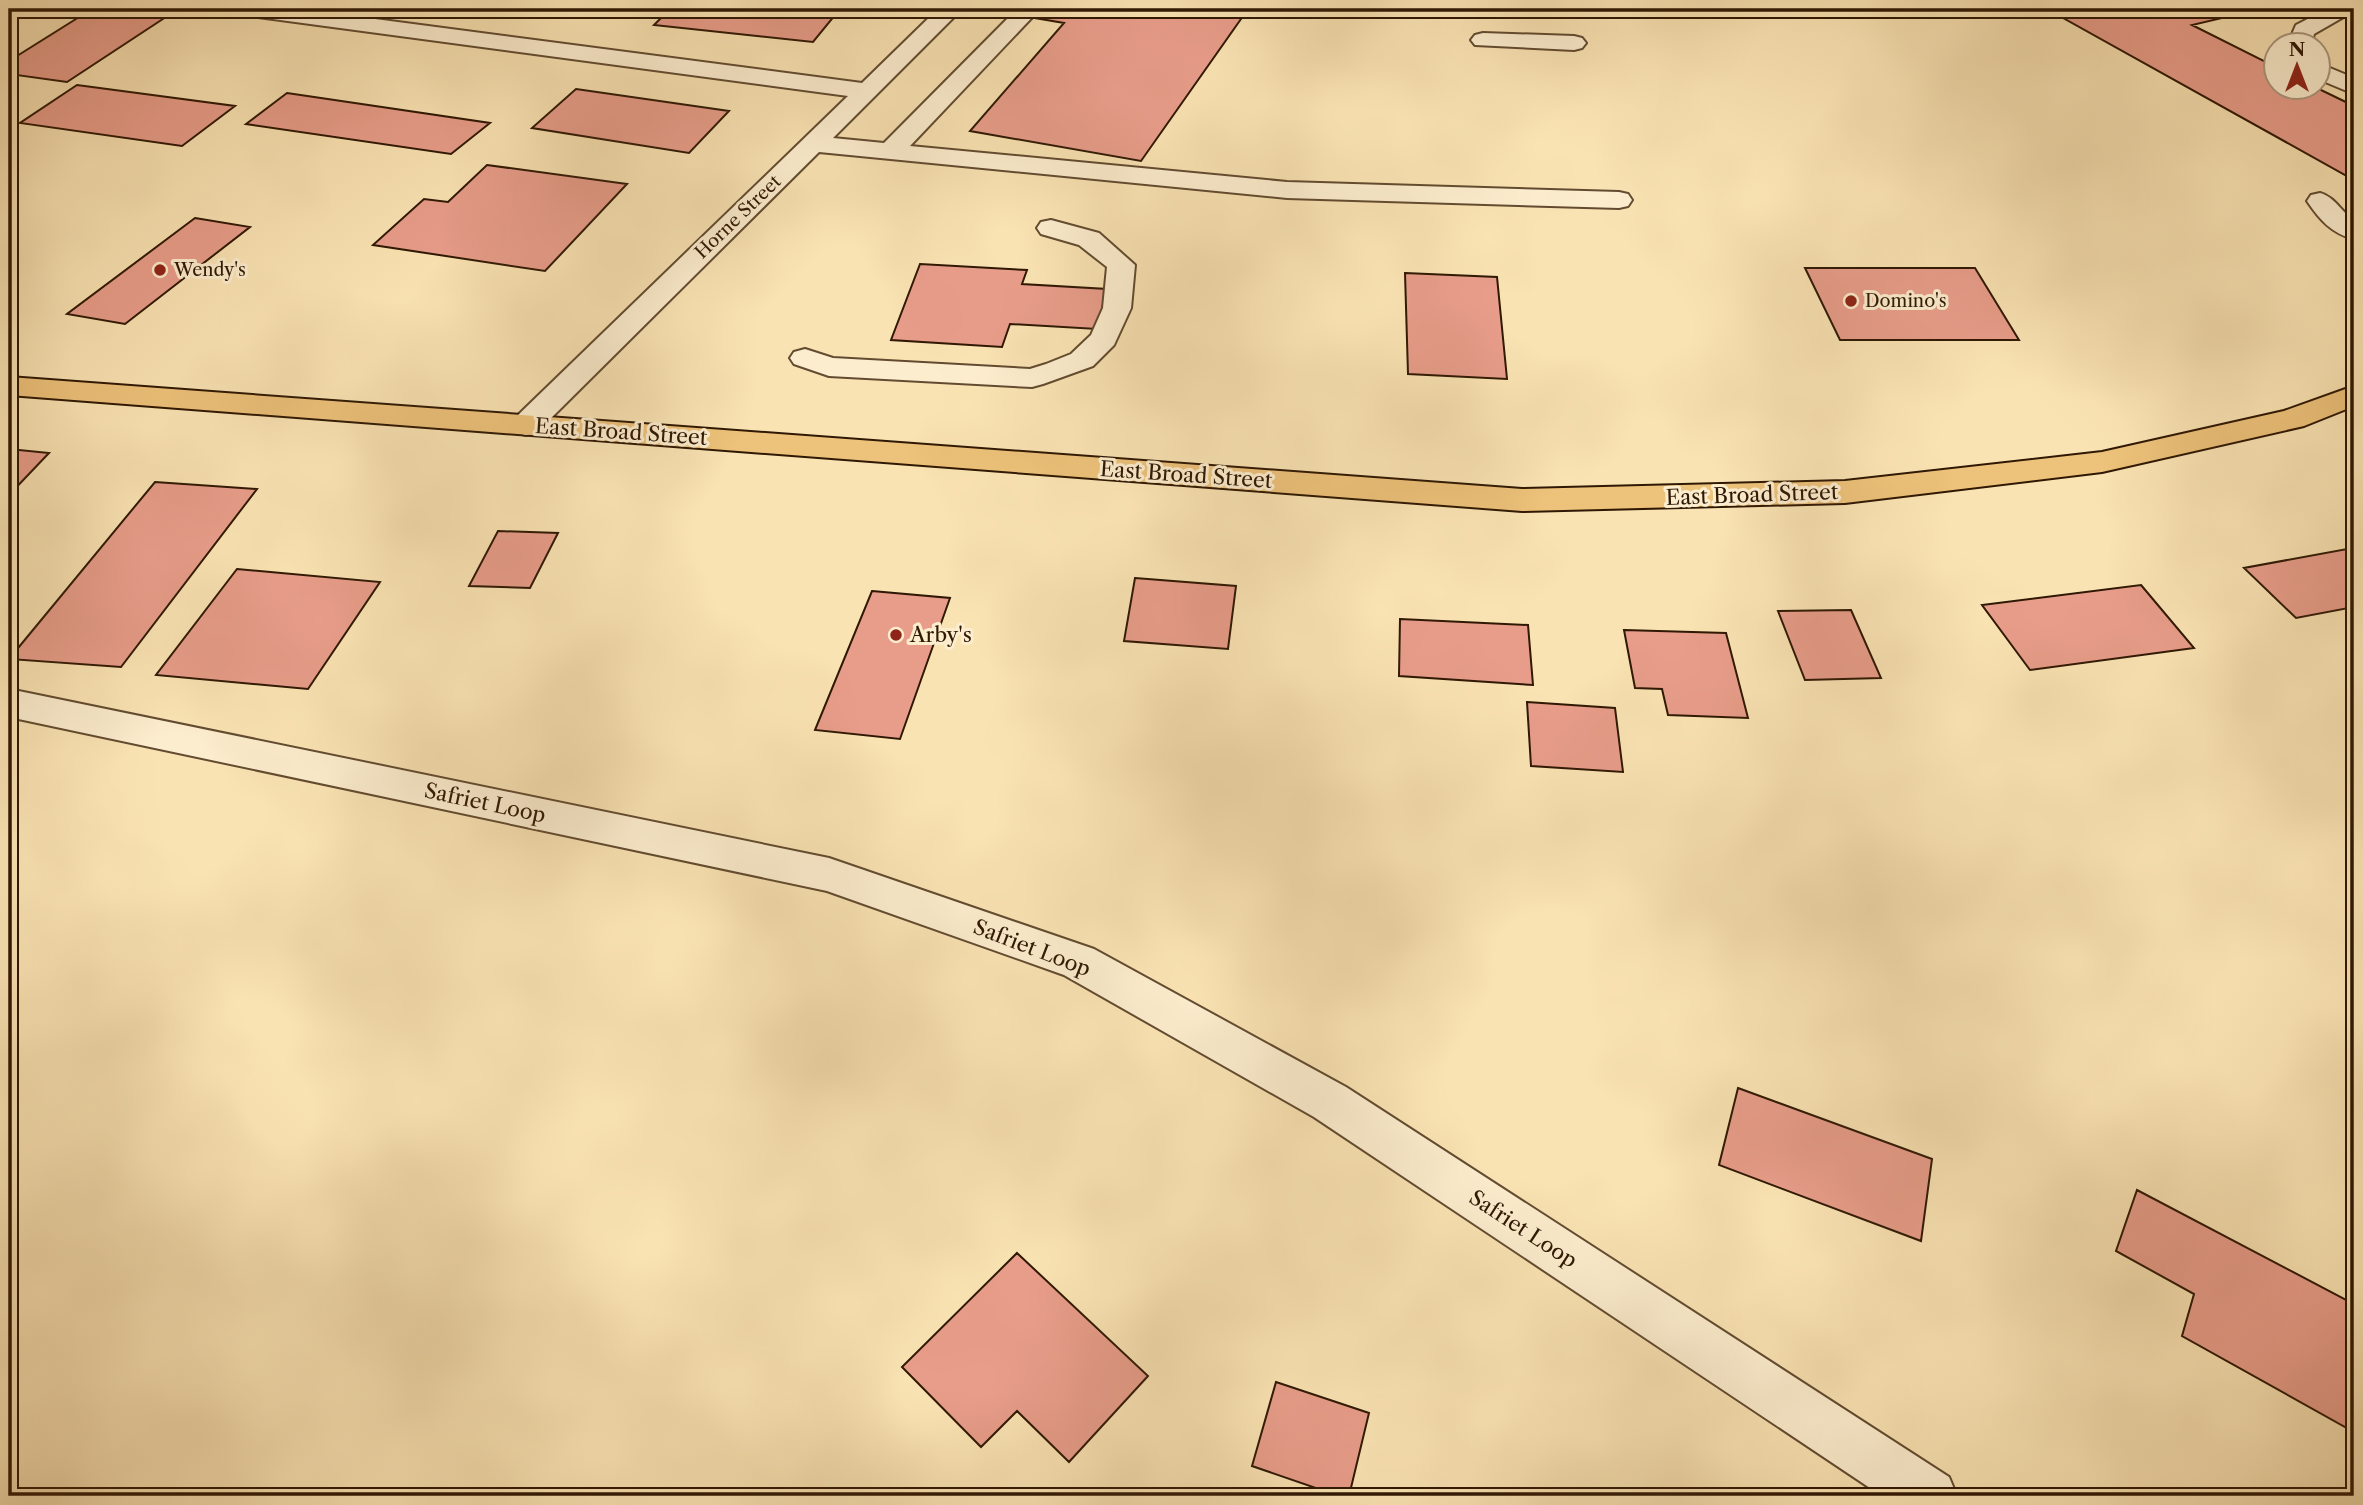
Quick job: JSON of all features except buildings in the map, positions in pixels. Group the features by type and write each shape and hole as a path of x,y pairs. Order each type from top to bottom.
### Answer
{"main road":[{"name":"East Broad Street","path":"9,386 1508,499 1845,492 2102,462 2293,419 2354,395"}],"street":[{"path":"250,9 868,91"},
{"name":"Horne Street","path":"526,425 951,9"},
{"path":"890,152 1029,9"},
{"path":"2303,32 2344,9"},
{"path":"1483,40 1574,43"},
{"path":"2332,77 2354,87"},
{"path":"813,144 1286,190 1619,200"},
{"path":"2354,208 2320,201 2335,220 2354,231"},
{"path":"806,358 829,367 1032,378 1082,360 1104,339 1117,308 1121,265 1089,239 1051,228"},
{"name":"Safriet Loop","path":"9,703 829,875 1079,962 1330,1102 1930,1496"}],"place":[{"name":"Wendy's","path":"160,270"},
{"name":"Domino's","path":"1851,301"},
{"name":"Arby's","path":"896,635"}]}
